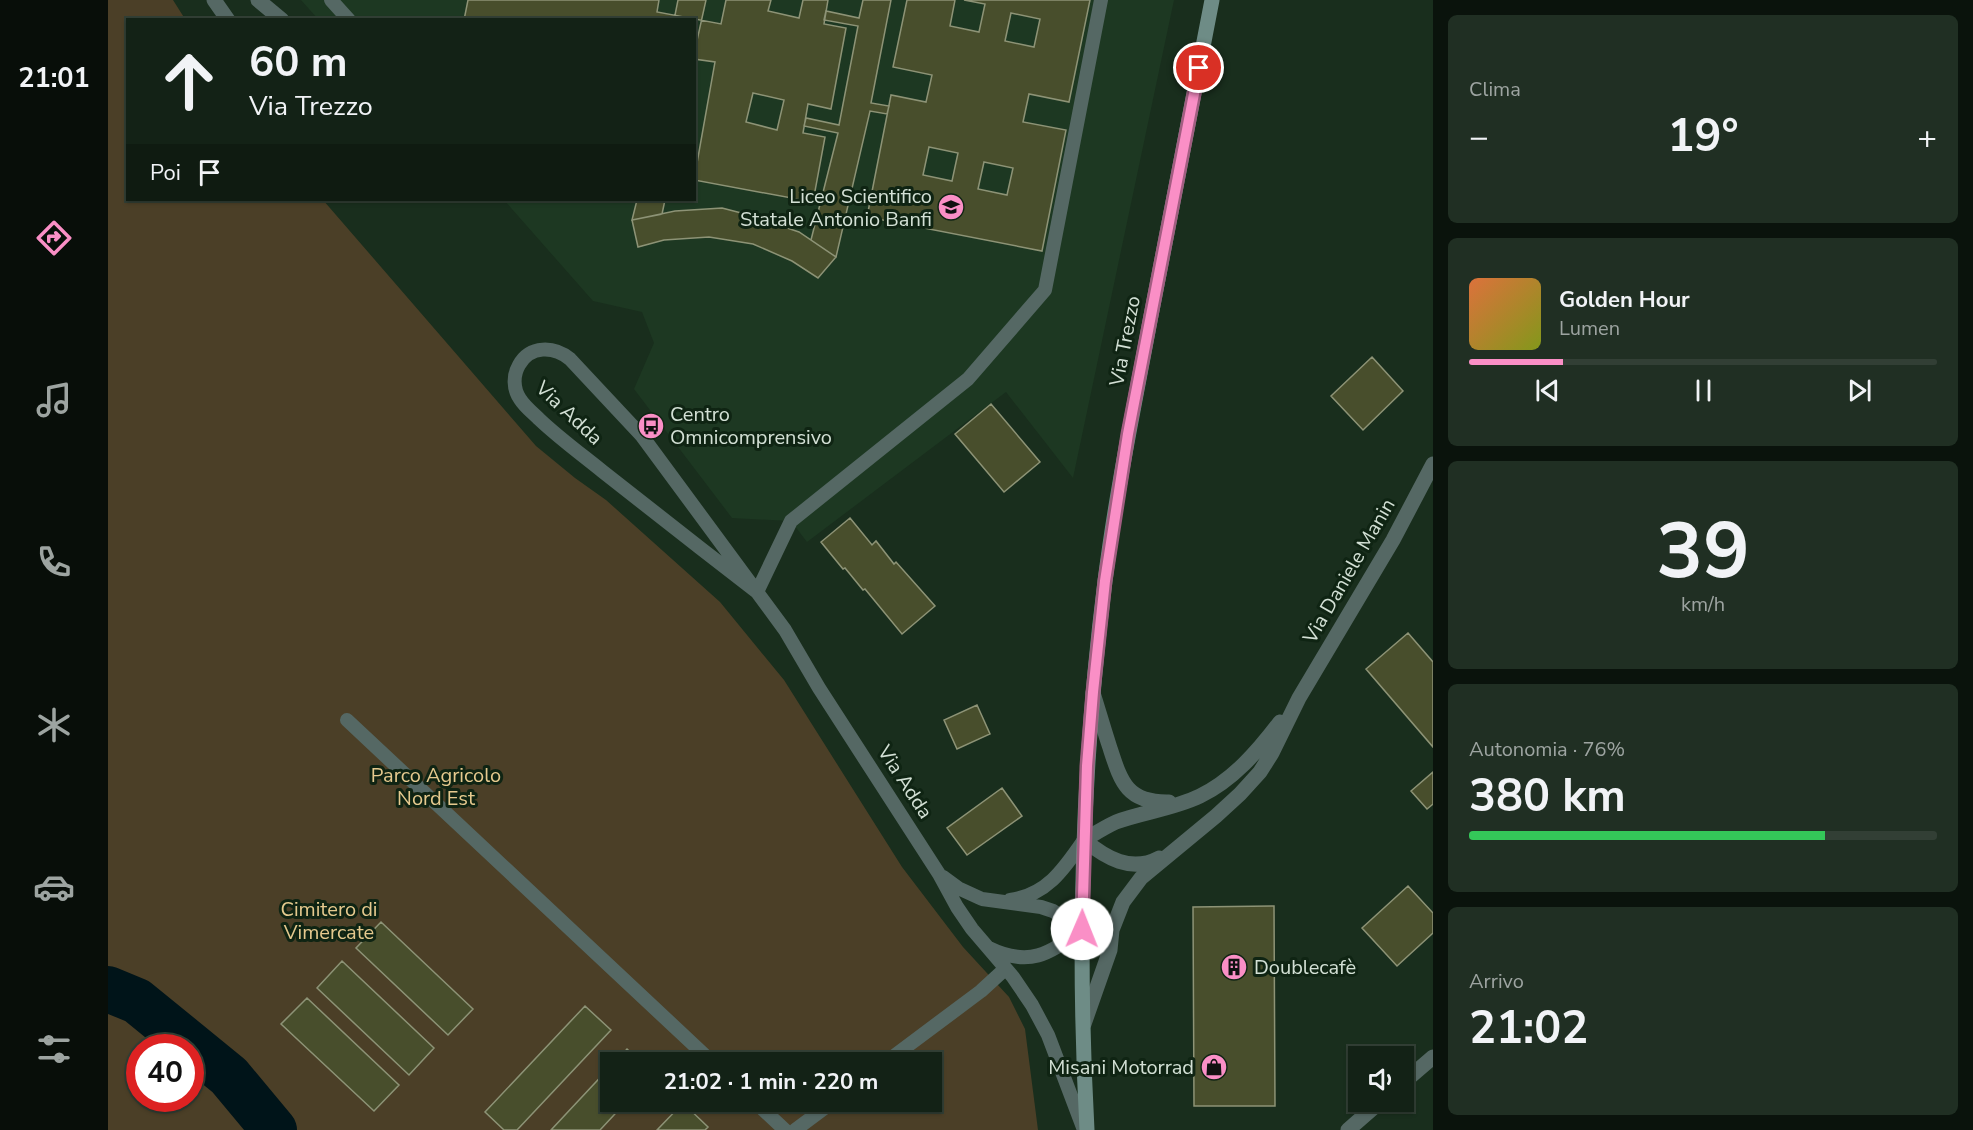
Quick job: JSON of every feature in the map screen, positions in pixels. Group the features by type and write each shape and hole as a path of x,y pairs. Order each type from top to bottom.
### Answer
{"street":[{"path":"214,0 227,18"},
{"path":"258,0 280,18"},
{"name":"Via Trezzo","path":"1086,1130 1082,929 1084,840 1093,692 1106,572 1126,443 1212,0"},
{"name":"Via Daniele Manin","path":"1083,1028 1110,950 1112,930 1123,902 1141,878 1191,838 1240,794 1260,772 1299,698 1393,540 1433,464"},
{"name":"Via Daniele Manin","path":"1093,692 1118,772 1126,788 1134,795 1150,801 1187,801"},
{"name":"Via Daniele Manin","path":"1191,838 1153,861 1133,864 1109,858 1084,840 1114,823 1187,801 1209,791 1245,764 1299,698"},
{"path":"1414,1073 1433,1057"},
{"path":"1348,1130 1369,1112"}],"lane":[{"path":"331,0 347,18"},
{"path":"757,592 791,521 968,379 1045,290 1101,0"},
{"name":"Via Adda","path":"757,592 557,435 524,404 517,394 514,383 518,366 526,357 535,351 549,349 564,354 570,359 642,436 757,592 784,630 939,874 957,907 1026,996 1043,1025 1086,1130"},
{"path":"347,720 701,1052"},
{"name":"Via Adda","path":"990,900 1016,899 1041,890 1061,873 1084,840"},
{"name":"Via Adda","path":"939,874 965,892 990,900 1049,910 1082,929"},
{"path":"987,946 1008,956 1020,958 1039,956 1062,946 1082,929"},
{"path":"899,1052 981,991 1005,969"},
{"path":"766,1112 785,1130"},
{"path":"795,1130 819,1112"}],"shaded area":[{"path":"301,0 1174,0 1073,478 1006,392 807,542 791,521 732,518 634,389 654,343 642,312 593,301 505,201 696,201 696,18 317,18"}],"green space":[{"name":"Parco Agricolo Nord Est","path":"108,0 173,0 184,18 126,18 126,201 324,201 536,446 606,500 720,602 784,680 902,867 963,947 1009,997 1025,1029 1038,1130 108,1130"}],"building":[{"path":"468,0 659,0 657,12 689,18 464,18"},
{"path":"678,0 706,0 696,45 696,18 674,18"},
{"path":"726,0 771,0 768,11 799,18 803,0 828,0 824,24 846,28 831,109 808,104 803,133 825,137 813,202 696,180 696,169 715,62 696,59 696,19 721,24","holes":["753,93 784,100 777,130 746,122"]},
{"path":"863,0 891,0 871,103 889,106 887,114 870,111 836,257 811,240 838,133 804,126 806,118 839,125 858,26 824,20 826,11 859,18"},
{"path":"907,0 955,0 950,26 979,32 985,4 964,0 1090,0 1069,102 1029,94 1023,122 1066,130 1042,251 867,217 891,95 926,102 932,75 893,67","holes":["1011,13 1040,19 1034,47 1005,41","929,147 958,153 952,181 923,175","984,162 1013,168 1007,195 978,189"]},
{"path":"637,201 665,201 662,214 632,220"},
{"path":"722,208 799,232 836,257 818,278 792,261 753,244 709,237 664,240 638,247 632,220 675,211"},
{"path":"1372,357 1403,391 1363,430 1331,396"},
{"path":"991,404 1040,462 1004,492 955,434"},
{"path":"850,518 872,545 876,541 894,564 896,562 935,606 902,634 865,589 863,590 845,568 843,569 821,542"},
{"path":"1408,633 1433,662 1433,747 1366,669"},
{"path":"977,705 990,734 957,749 944,720"},
{"path":"1433,772 1433,804 1427,809 1411,791"},
{"path":"1002,788 1022,816 967,855 947,828"},
{"path":"1408,886 1433,913 1433,933 1397,966 1362,928"},
{"name":"Doublecafè","path":"1274,906 1275,1106 1194,1106 1193,907"},
{"path":"381,922 473,1009 448,1035 356,948"},
{"path":"342,961 434,1048 409,1075 317,988"},
{"path":"307,998 399,1085 374,1111 281,1024"},
{"path":"585,1006 611,1030 517,1130 504,1130 485,1112"},
{"path":"600,1078 600,1112 617,1112 600,1130 551,1130"},
{"path":"674,1112 692,1112 708,1127 705,1130 657,1130"}],"waterway":[{"path":"108,989 137,1001 229,1076 274,1130"}],"place":[{"name":"Liceo Scientifico Statale Antonio Banfi","path":"951,207"},
{"name":"Centro Omnicomprensivo","path":"651,426"},
{"name":"Doublecafè","path":"1234,967"},
{"name":"Misani Motorrad","path":"1214,1067"}],"route":[{"path":"1082,929 1087,766 1105,581 1128,434 1199,68"}],"park label":[{"name":"Cimitero di Vimercate","path":"329,920"}]}
